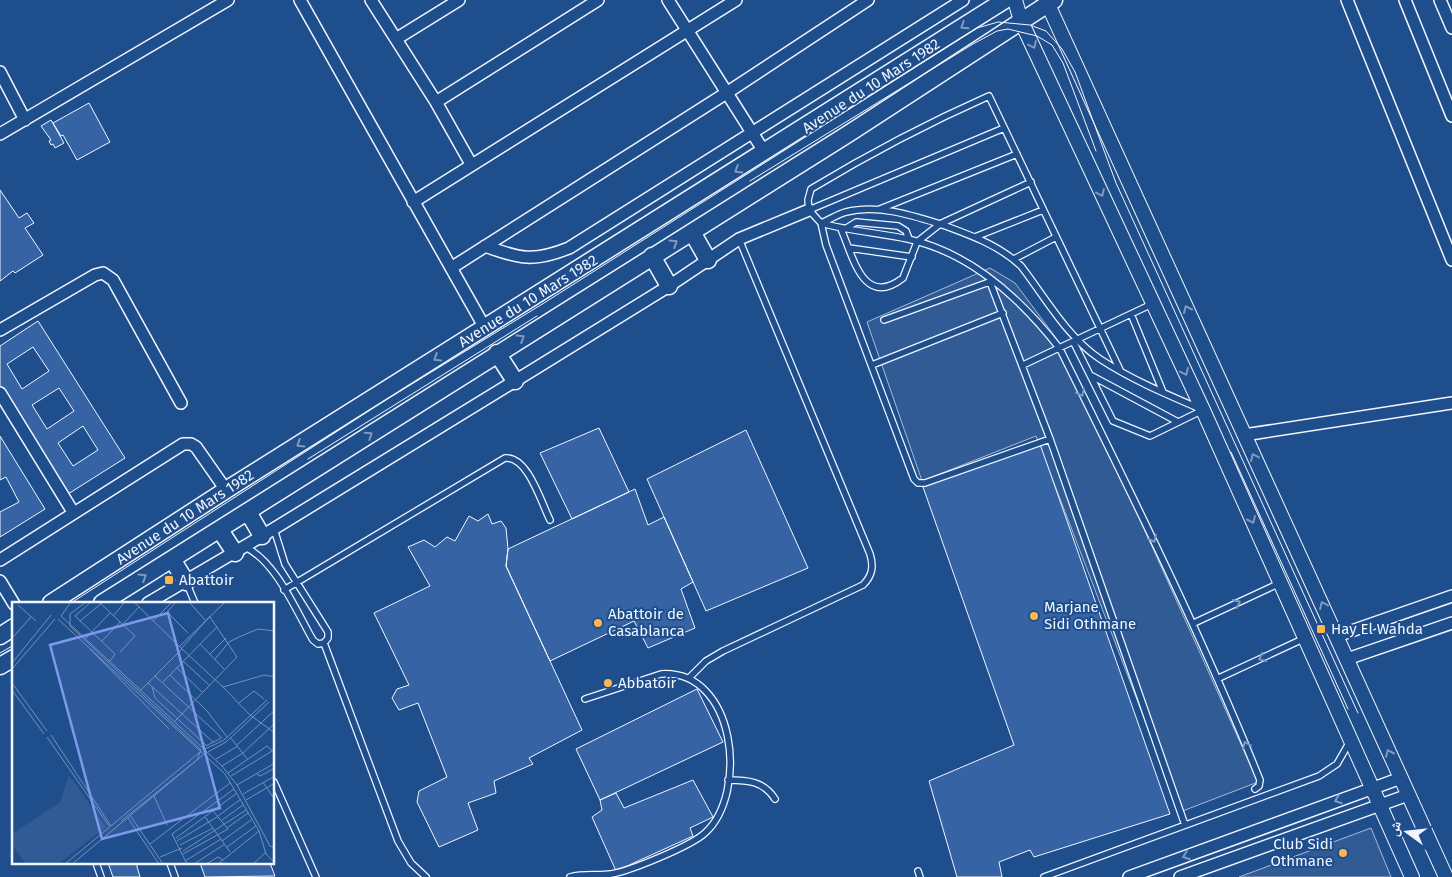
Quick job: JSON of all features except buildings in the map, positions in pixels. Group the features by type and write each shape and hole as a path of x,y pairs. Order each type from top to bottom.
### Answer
{"main road":[{"name":"Avenue du 10 Mars 1982","path":"53,602 226,490 1006,0"},
{"name":"Avenue du 10 Mars 1982","path":"104,602 848,134 1050,1"},
{"path":"692,232 708,260"},
{"path":"652,256 669,286"},
{"path":"497,353 515,381"},
{"path":"248,512 268,533"},
{"path":"220,530 240,550"},
{"path":"172,559 186,582"},
{"path":"0,636 12,628"},
{"path":"0,666 12,659"}],"street":[{"path":"0,134 228,0"},
{"path":"300,0 485,328"},
{"path":"371,0 436,102 471,164"},
{"path":"396,40 459,0"},
{"path":"436,102 598,0"},
{"path":"668,0 765,153"},
{"path":"413,202 736,0"},
{"path":"450,268 728,92 868,0"},
{"path":"485,246 526,258 539,258 569,248 752,131 963,0"},
{"path":"1006,0 1021,21 1154,303 1412,877"},
{"path":"1347,0 1452,260"},
{"path":"1405,0 1452,116"},
{"path":"1440,0 1452,28"},
{"path":"1050,1 1244,435 1338,636 1346,659 1446,877"},
{"path":"0,72 25,120"},
{"path":"150,602 240,550 515,381 669,286 739,239 809,210"},
{"path":"0,330 95,274 103,273 113,280 181,403"},
{"path":"0,393 72,512"},
{"path":"1244,435 1452,404"},
{"path":"0,560 72,512 183,444 191,444 196,447 226,490"},
{"path":"0,581 13,602"},
{"path":"1338,636 1452,596"},
{"path":"1346,659 1452,622"},
{"path":"1129,877 1401,778"},
{"path":"1180,877 1408,795"}],"lane":[{"path":"1050,439 926,483 918,483 914,479 826,245 821,223 809,210 808,200 811,188 862,158 948,114 989,96 1120,370"},
{"path":"809,210 1004,128"},
{"path":"877,210 1017,154"},
{"path":"843,229 849,248 865,282 879,288 903,278 917,242 940,224 1031,182"},
{"path":"821,223 847,212 877,210 899,212 975,237 1014,259 1076,341 1113,421 1150,436 1203,410"},
{"path":"975,237 1043,210"},
{"path":"843,229 856,222 898,226 906,231 909,239"},
{"path":"821,223 843,229 909,239 950,254 1024,305 1060,349 1219,678 1260,780 1259,786 1255,789"},
{"path":"1014,259 1056,237"},
{"path":"690,678 706,661 723,651 863,585 870,577 873,566 870,554 739,239"},
{"path":"849,248 912,257"},
{"path":"991,281 1050,439 1185,825"},
{"path":"884,320 991,281"},
{"path":"1023,365 1154,303"},
{"path":"872,365 1003,313"},
{"path":"1131,314 1163,392"},
{"path":"1076,341 1120,370 1203,410"},
{"path":"1091,375 1178,422"},
{"path":"284,590 505,458 514,458 523,465 550,520"},
{"path":"240,550 266,561 312,640 318,644 324,643 328,638 328,632 268,533"},
{"path":"186,582 195,602"},
{"path":"1194,623 1281,583"},
{"path":"1219,678 1305,638"},
{"path":"324,643 398,841 411,863 426,877"},
{"path":"570,877 612,874 692,842 707,831 718,817 726,799 728,780 730,756 722,720 709,692 690,678 672,674 661,674 585,699"},
{"path":"1044,877 1326,773 1343,756 1350,739"},
{"path":"728,780 758,783 768,790 774,799"},
{"path":"275,784 316,877"},
{"path":"96,864 101,877"},
{"path":"170,864 175,877"}],"shaded area":[{"path":"990,268 1015,283 1062,346 1258,782 1180,812 1036,436 922,481 867,322"},
{"name":"Club Sidi Othmane","path":"1371,828 1391,877 1239,877"}],"tram line":[{"path":"73,602 384,401 544,303 977,28 998,22 1030,25 1046,31 1062,49 1075,72 1116,183 1358,713"},
{"path":"750,181 973,44 997,31 1008,29 1037,36 1052,45 1063,63 1096,151"},
{"path":"308,459 537,316"},
{"path":"1231,452 1348,709"},
{"path":"0,653 12,646"}],"place":[{"name":"Abattoir","path":"169,580"},
{"name":"Marjane Sidi Othmane","path":"1034,616"},
{"name":"Abattoir de Casablanca","path":"598,623"},
{"name":"Hay El Wahda","path":"1321,629"},
{"name":"Abbatoir","path":"608,683"},
{"name":"Club Sidi Othmane","path":"1343,853"}]}
